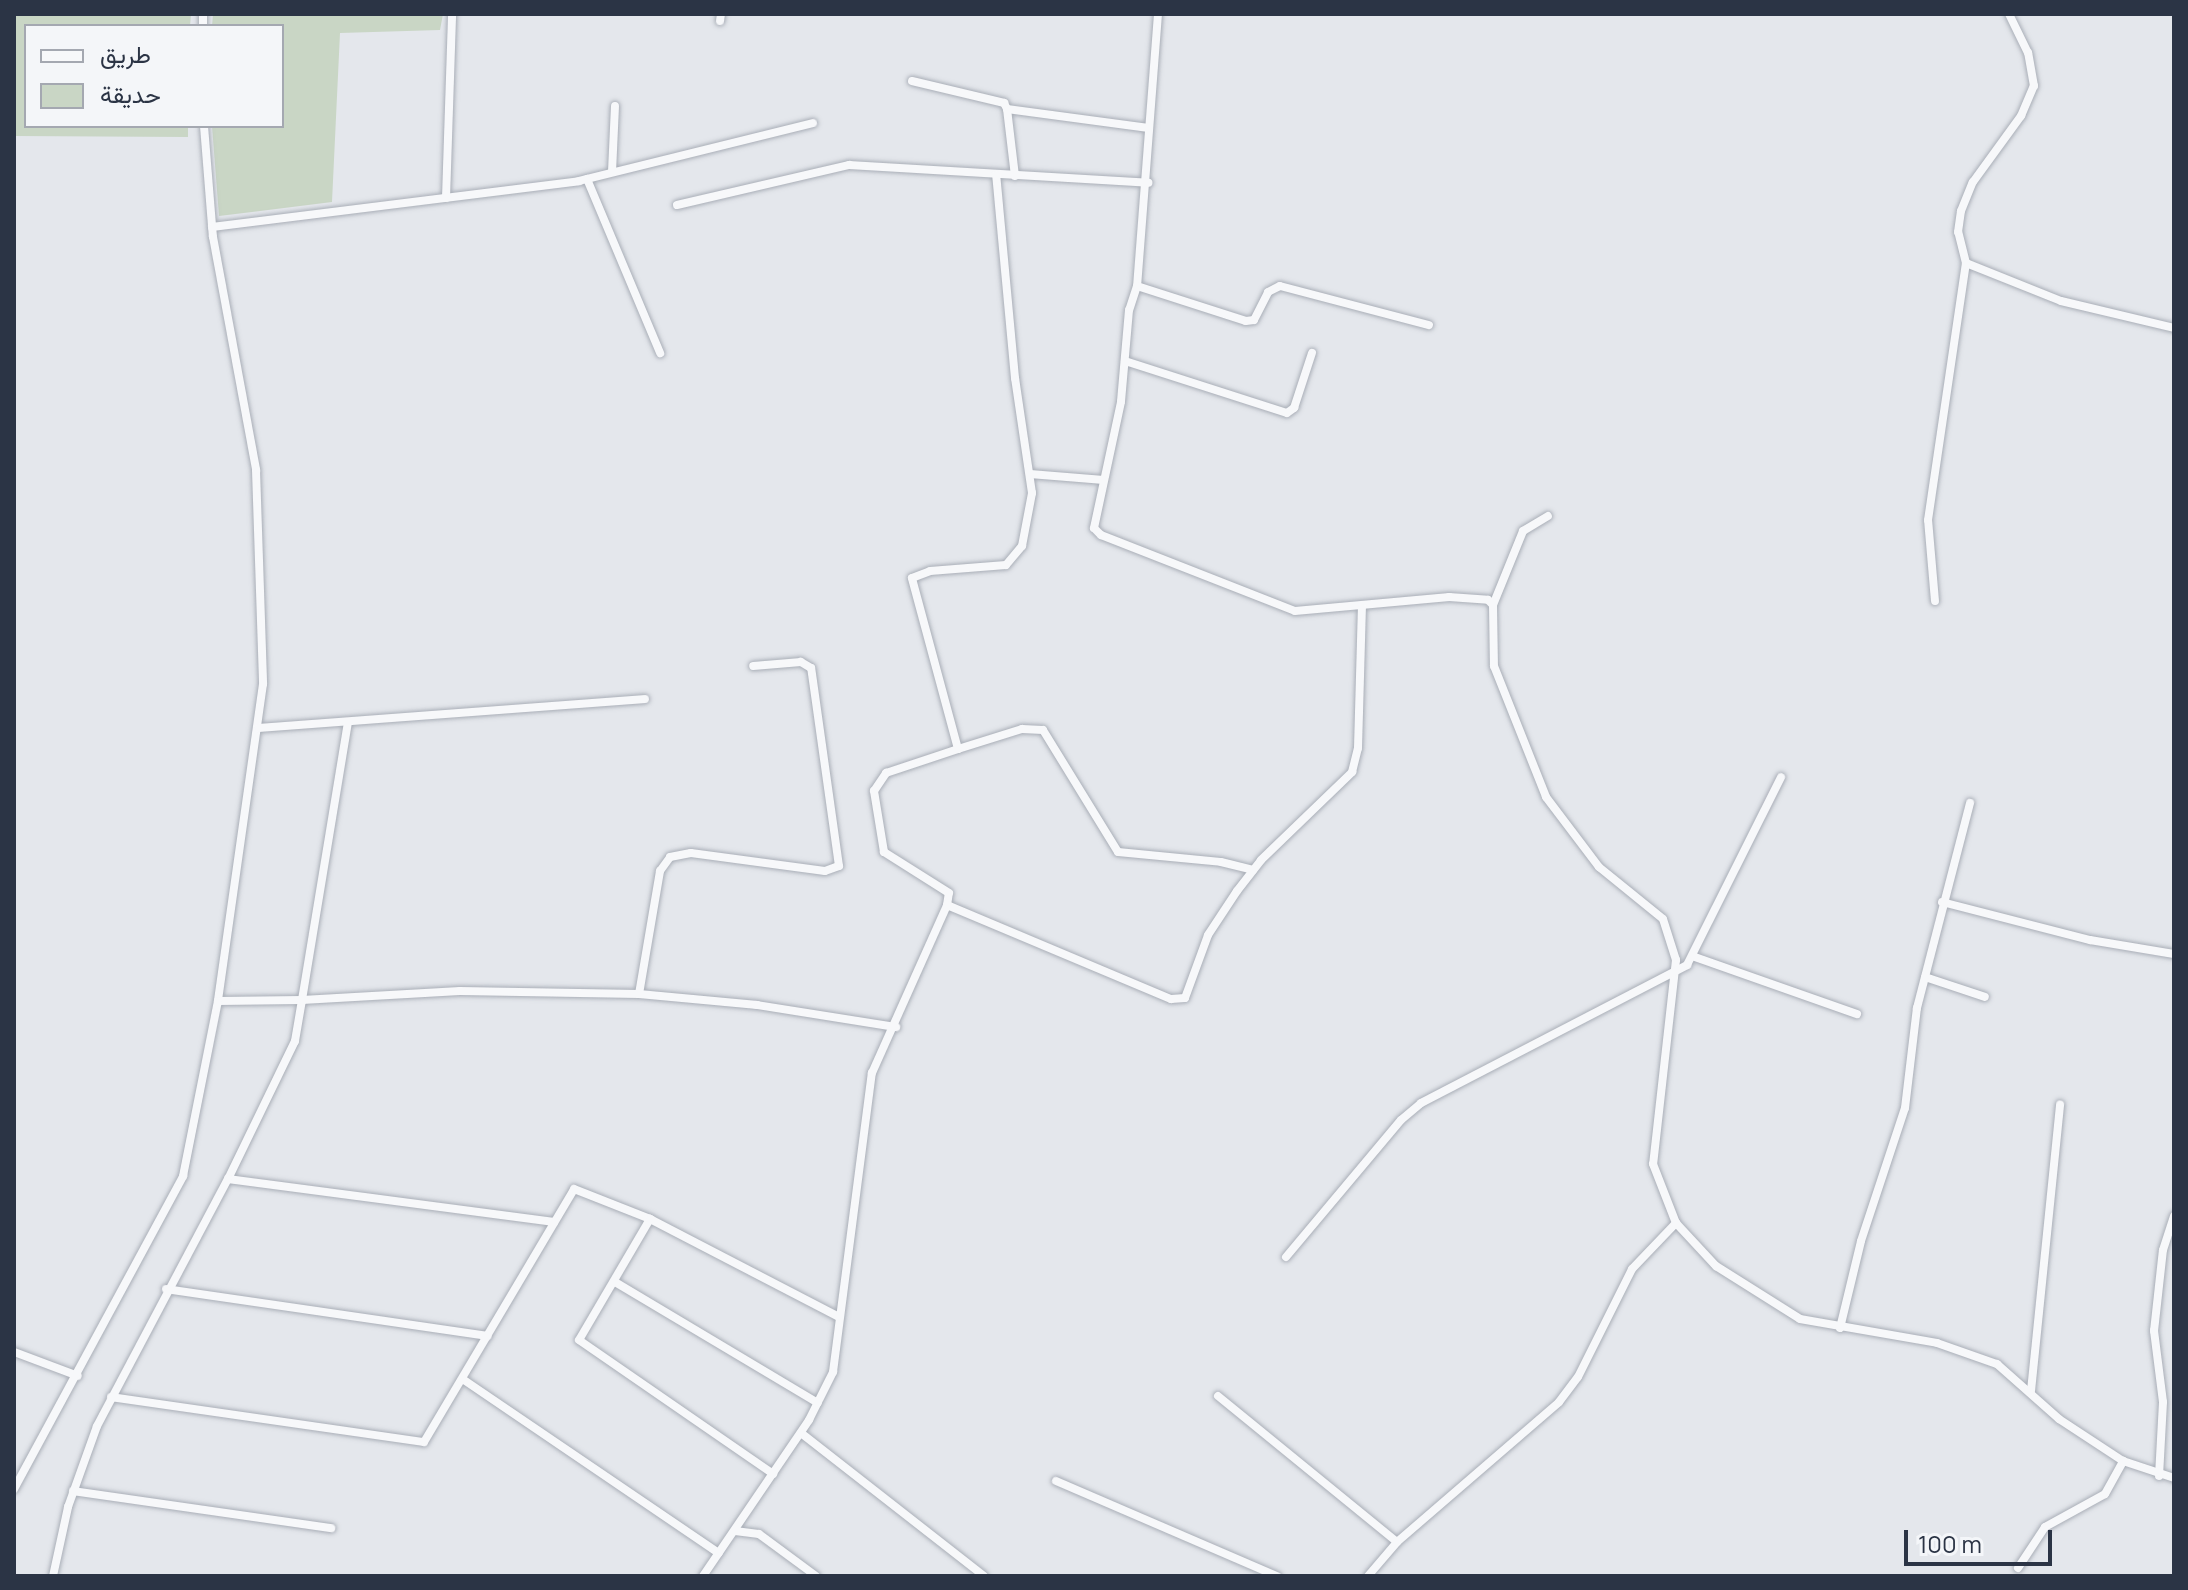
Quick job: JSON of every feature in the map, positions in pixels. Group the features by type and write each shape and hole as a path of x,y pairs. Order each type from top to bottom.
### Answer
{"street":[{"path":"446,198 452,14"},
{"path":"1158,14 1148,183 1137,286 1129,310 1125,361 1104,480 1094,518 1101,535 1295,611 1362,608 1449,597 1488,600 1493,605"},
{"path":"1935,601 1928,520 1933,467 1944,429 1966,263 1958,232 1961,211 1973,182 2021,116 2034,86 2028,53 2009,14"},
{"path":"912,81 1004,103 1015,176"},
{"path":"612,172 615,106"},
{"path":"1007,109 1149,128"},
{"path":"212,227 587,179 813,123"},
{"path":"14,1489 78,1376 183,1176 218,1001 259,728 263,684 256,470 212,227 204,128"},
{"path":"677,205 849,165 1148,183"},
{"path":"958,749 912,578 930,571 1006,565 1016,559 1032,493 1015,378 996,175"},
{"path":"587,179 660,353"},
{"path":"1966,263 2061,301 2174,328"},
{"path":"1137,286 1246,321 1254,320 1268,292 1280,286 1429,325"},
{"path":"1125,361 1287,413 1294,408 1312,353"},
{"path":"1030,474 1104,480"},
{"path":"1548,516 1523,531 1493,605 1494,666 1546,797 1599,867 1663,919 1676,960 1653,1164 1676,1223 1749,1291 1800,1319 1937,1343 1997,1364 2059,1419 2123,1461 2159,1476 2174,1478"},
{"path":"947,905 1179,1001 1191,992 1208,935 1253,870 1352,772 1358,737 1362,608"},
{"path":"639,994 660,871 670,857 691,853 825,871 839,866 811,668 801,662 753,666"},
{"path":"259,728 645,699"},
{"path":"53,1576 73,1491 111,1397 166,1289 228,1179 295,1041 348,722"},
{"path":"703,1576 801,1433 833,1372 869,1087 947,905 949,893 884,852 874,791 886,773 1022,729 1043,730 1118,852 1253,870"},
{"path":"1286,1257 1401,1120 1421,1103 1623,995 1675,974 1692,956 1781,777"},
{"path":"1840,1328 1861,1241 1905,1108 1925,977 1970,803"},
{"path":"1942,902 2090,940 2174,954"},
{"path":"1692,956 1857,1014"},
{"path":"1925,977 1985,997"},
{"path":"218,1001 302,1000 460,991 639,994 757,1005 896,1027"},
{"path":"2031,1391 2060,1104"},
{"path":"228,1179 554,1222"},
{"path":"111,1397 418,1443 428,1439 574,1189 650,1219 839,1317"},
{"path":"2159,1476 2163,1402 2154,1331 2163,1250 2174,1216"},
{"path":"650,1219 579,1340 773,1474"},
{"path":"1368,1576 1397,1542 1559,1402 1578,1377 1632,1269 1676,1223"},
{"path":"615,1282 818,1403"},
{"path":"166,1289 488,1336"},
{"path":"14,1352 78,1376"},
{"path":"464,1380 719,1553"},
{"path":"1218,1396 1397,1542"},
{"path":"801,1433 984,1576"},
{"path":"2018,1568 2045,1527 2105,1494 2123,1461"},
{"path":"1056,1481 1277,1576"},
{"path":"73,1491 331,1528"},
{"path":"735,1531 759,1534 816,1576"}],"green space":[{"path":"14,14 191,14 190,24 24,24 24,128 188,128 188,137 14,136"},
{"path":"213,14 443,14 440,30 340,33 332,202 219,216 212,128 284,128 284,24 212,24"}]}
